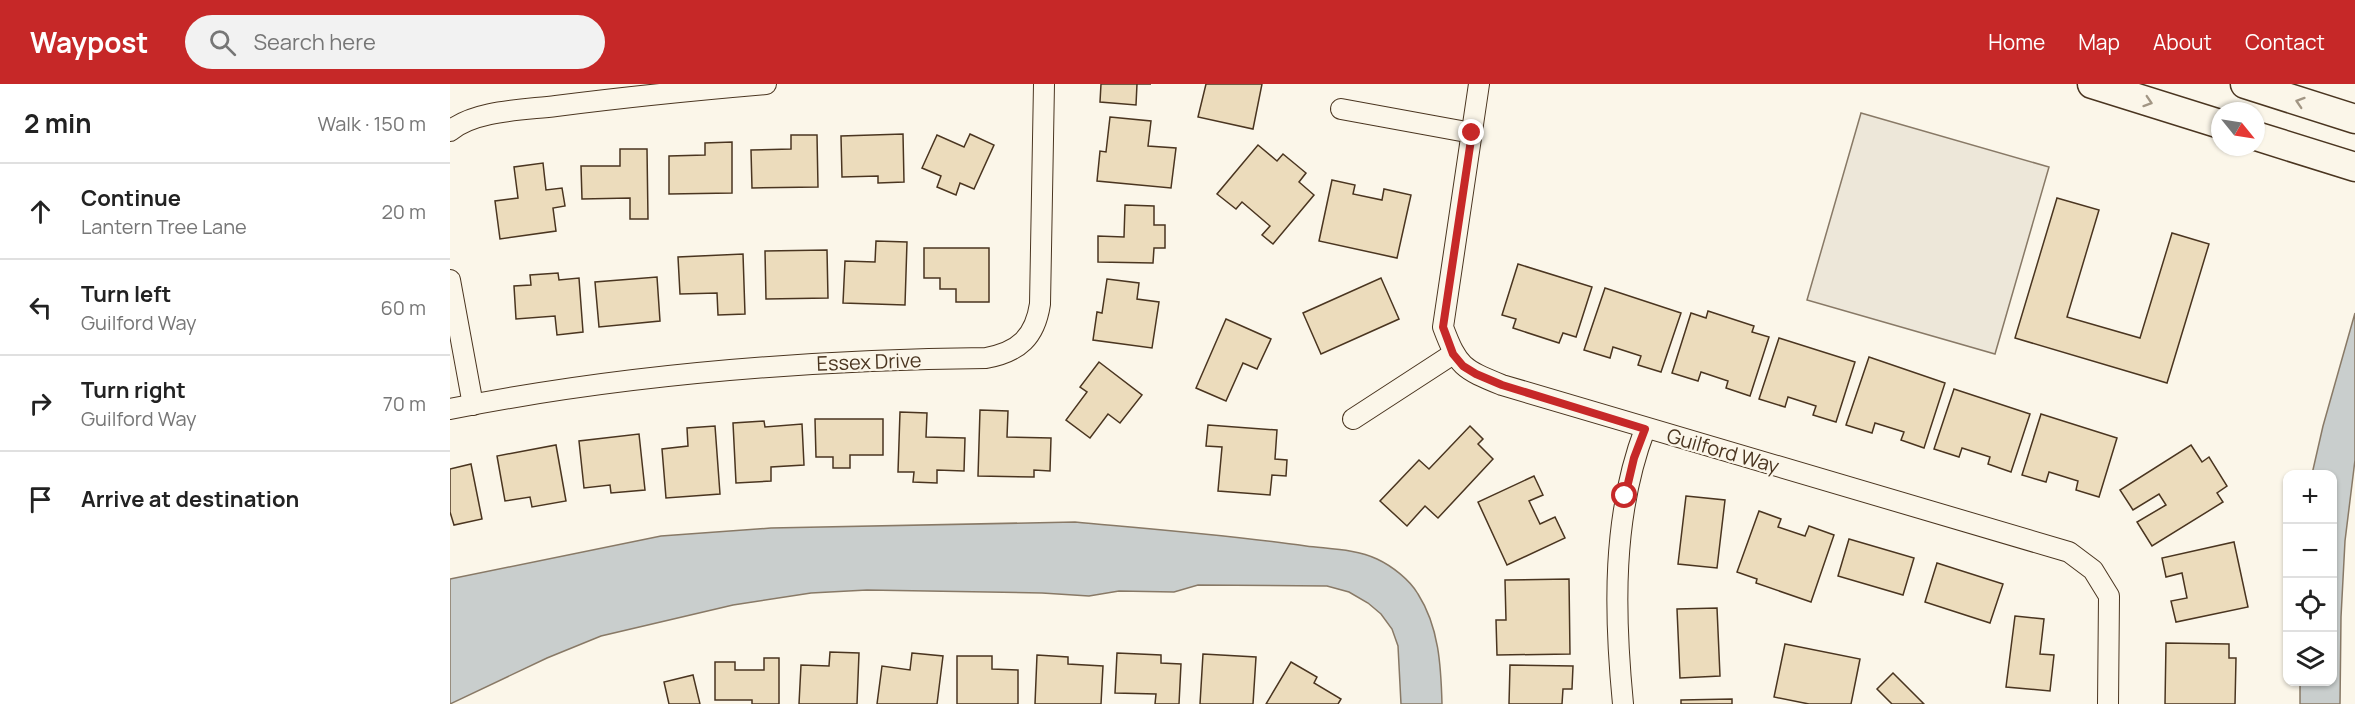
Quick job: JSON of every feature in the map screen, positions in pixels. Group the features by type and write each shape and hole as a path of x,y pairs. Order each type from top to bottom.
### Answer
{"main road":[{"path":"2092,84 2211,121"},
{"path":"2245,84 2355,119"},
{"path":"2265,139 2355,167"}],"street":[{"path":"450,131 473,118 510,112 651,94 766,84"},
{"name":"Essex Drive","path":"450,409 579,387 699,373 819,363 986,358 1003,355 1018,347 1030,335 1037,320 1040,304 1044,84"},
{"name":"Guilford Way","path":"1479,84 1443,327 1453,354 1463,366 1502,385 1645,429 2069,552 2093,570 2109,596 2108,704"},
{"path":"1341,109 1472,133"},
{"path":"450,280 473,405"},
{"path":"1353,419 1453,354"},
{"path":"1623,704 1617,597 1620,531 1634,458 1645,429"}],"shaded area":[{"path":"1861,113 2049,167 1995,354 1807,300"},
{"path":"2355,313 2355,460 2345,541 2340,704 2300,704 2300,686 2337,686 2337,470 2313,470"},
{"path":"1075,522 1219,535 1342,550 1377,559 1394,569 1415,589 1425,607 1438,647 1442,704 1401,704 1398,646 1392,629 1381,614 1349,592 1327,586 1198,585 1174,592 1119,591 1089,596 867,590 811,593 733,605 601,636 547,658 450,704 450,579 661,536 771,528"}],"building":[{"path":"1101,84 1137,84 1136,105 1100,102"},
{"path":"1206,84 1262,84 1253,129 1198,117"},
{"path":"1110,117 1151,121 1148,146 1176,148 1171,188 1097,181 1100,151 1106,152"},
{"path":"903,134 904,182 878,183 878,176 842,177 841,136"},
{"path":"970,134 994,145 974,189 960,183 956,195 937,187 941,176 922,168 937,135 964,147"},
{"path":"791,135 817,135 818,187 752,188 751,150 791,149"},
{"path":"732,142 732,193 669,194 669,156 705,155 705,143"},
{"path":"1258,145 1277,161 1283,154 1306,173 1299,182 1314,195 1273,244 1262,235 1270,226 1242,202 1236,209 1217,194"},
{"path":"620,149 647,149 648,219 630,219 630,198 582,199 581,166 620,166"},
{"path":"543,163 546,190 562,188 565,206 553,208 556,231 500,239 495,201 518,198 514,167"},
{"path":"1332,180 1355,185 1353,194 1382,200 1384,189 1411,195 1397,258 1319,241"},
{"path":"2057,198 2099,210 2067,317 2140,338 2172,233 2209,244 2167,383 2015,338"},
{"path":"1125,205 1154,206 1154,225 1165,225 1165,248 1154,248 1153,263 1098,262 1098,236 1124,237"},
{"path":"876,241 907,242 905,305 843,303 845,261 875,262"},
{"path":"924,248 989,248 989,302 956,302 956,289 940,289 940,278 924,278"},
{"path":"827,250 828,298 766,299 765,251"},
{"path":"743,254 745,314 718,315 717,293 680,294 678,257"},
{"path":"1518,264 1592,287 1576,337 1563,333 1559,343 1513,328 1516,319 1502,315"},
{"path":"558,273 559,280 579,278 583,332 557,335 555,316 516,319 514,286 531,285 530,275"},
{"path":"657,277 660,321 599,327 595,282"},
{"path":"1381,278 1399,319 1321,354 1303,313"},
{"path":"1107,279 1139,283 1137,299 1159,302 1152,348 1093,340 1097,312 1102,313"},
{"path":"1605,288 1681,313 1661,372 1638,365 1641,356 1613,347 1610,358 1584,350"},
{"path":"1708,311 1754,326 1752,332 1769,337 1750,396 1726,388 1728,381 1701,372 1698,381 1672,373 1691,313 1706,318"},
{"path":"1226,319 1271,339 1257,369 1243,363 1226,401 1196,388"},
{"path":"1779,338 1855,362 1836,422 1813,415 1816,406 1788,397 1785,407 1759,399"},
{"path":"1869,357 1945,383 1924,448 1901,440 1904,432 1875,423 1872,433 1846,425"},
{"path":"1099,362 1142,395 1120,423 1108,414 1090,438 1066,420 1087,392 1080,387"},
{"path":"1954,389 2030,414 2011,472 1988,464 1990,457 1962,448 1959,457 1934,449"},
{"path":"980,410 1008,411 1007,437 1051,438 1050,471 1034,470 1034,477 978,476"},
{"path":"900,412 927,413 926,437 965,438 964,471 937,470 937,483 913,482 914,472 898,472"},
{"path":"2041,414 2117,438 2099,497 2076,490 2078,481 2049,472 2046,482 2022,475"},
{"path":"815,419 883,419 883,455 850,455 850,468 833,468 833,457 816,457"},
{"path":"764,421 765,427 802,424 804,465 771,467 771,481 736,483 733,423"},
{"path":"1208,425 1277,430 1275,459 1287,460 1286,476 1272,475 1270,495 1218,491 1222,447 1206,446"},
{"path":"715,426 720,494 666,498 662,449 688,446 687,428"},
{"path":"1470,426 1483,439 1478,444 1493,459 1438,518 1425,506 1407,526 1380,501 1419,460 1429,469"},
{"path":"639,434 645,490 611,493 610,485 584,488 579,441"},
{"path":"556,445 566,501 532,507 530,497 505,501 497,456"},
{"path":"2191,445 2202,462 2209,457 2227,486 2217,493 2223,502 2152,546 2137,522 2166,505 2159,494 2133,510 2120,490"},
{"path":"471,464 482,519 454,525 450,512 450,469"},
{"path":"1534,476 1543,495 1529,501 1540,524 1555,517 1565,538 1507,565 1478,502"},
{"path":"1686,496 1725,500 1717,568 1678,564"},
{"path":"1759,511 1781,519 1778,527 1805,536 1809,526 1834,535 1811,602 1756,583 1757,579 1737,572"},
{"path":"1849,539 1914,558 1903,595 1838,576"},
{"path":"2234,542 2248,607 2176,622 2171,601 2187,598 2182,573 2166,577 2162,558"},
{"path":"1937,563 2003,584 1990,623 1925,602"},
{"path":"1569,579 1570,654 1497,655 1496,620 1506,620 1505,580"},
{"path":"1717,608 1720,676 1680,678 1677,609"},
{"path":"2015,616 2044,619 2040,654 2054,655 2050,691 2006,687"},
{"path":"2166,643 2229,644 2229,658 2236,658 2235,704 2165,704"},
{"path":"1785,644 1860,659 1851,704 1809,704 1774,697"},
{"path":"830,652 859,653 857,704 799,704 801,665 829,666"},
{"path":"912,653 943,656 937,704 877,704 882,666 910,670"},
{"path":"1117,653 1161,655 1161,663 1181,664 1179,704 1155,704 1156,694 1115,693"},
{"path":"1203,654 1256,657 1253,704 1200,704"},
{"path":"1037,655 1068,657 1068,664 1103,666 1101,704 1035,704"},
{"path":"957,656 992,656 992,669 1018,670 1018,704 957,704"},
{"path":"764,658 779,658 779,704 752,704 752,700 715,700 715,662 735,662 735,670 764,670"},
{"path":"1291,662 1317,677 1314,683 1341,699 1338,704 1266,704"},
{"path":"1510,665 1573,666 1572,689 1563,689 1562,704 1509,704"},
{"path":"1893,673 1924,704 1892,704 1877,689"},
{"path":"693,675 700,704 669,704 664,682"},
{"path":"1732,699 1732,704 1681,704 1681,700"}],"route":[{"path":"1472,133 1443,327 1453,354 1463,366 1502,385 1645,429 1634,458 1625,496"}]}
